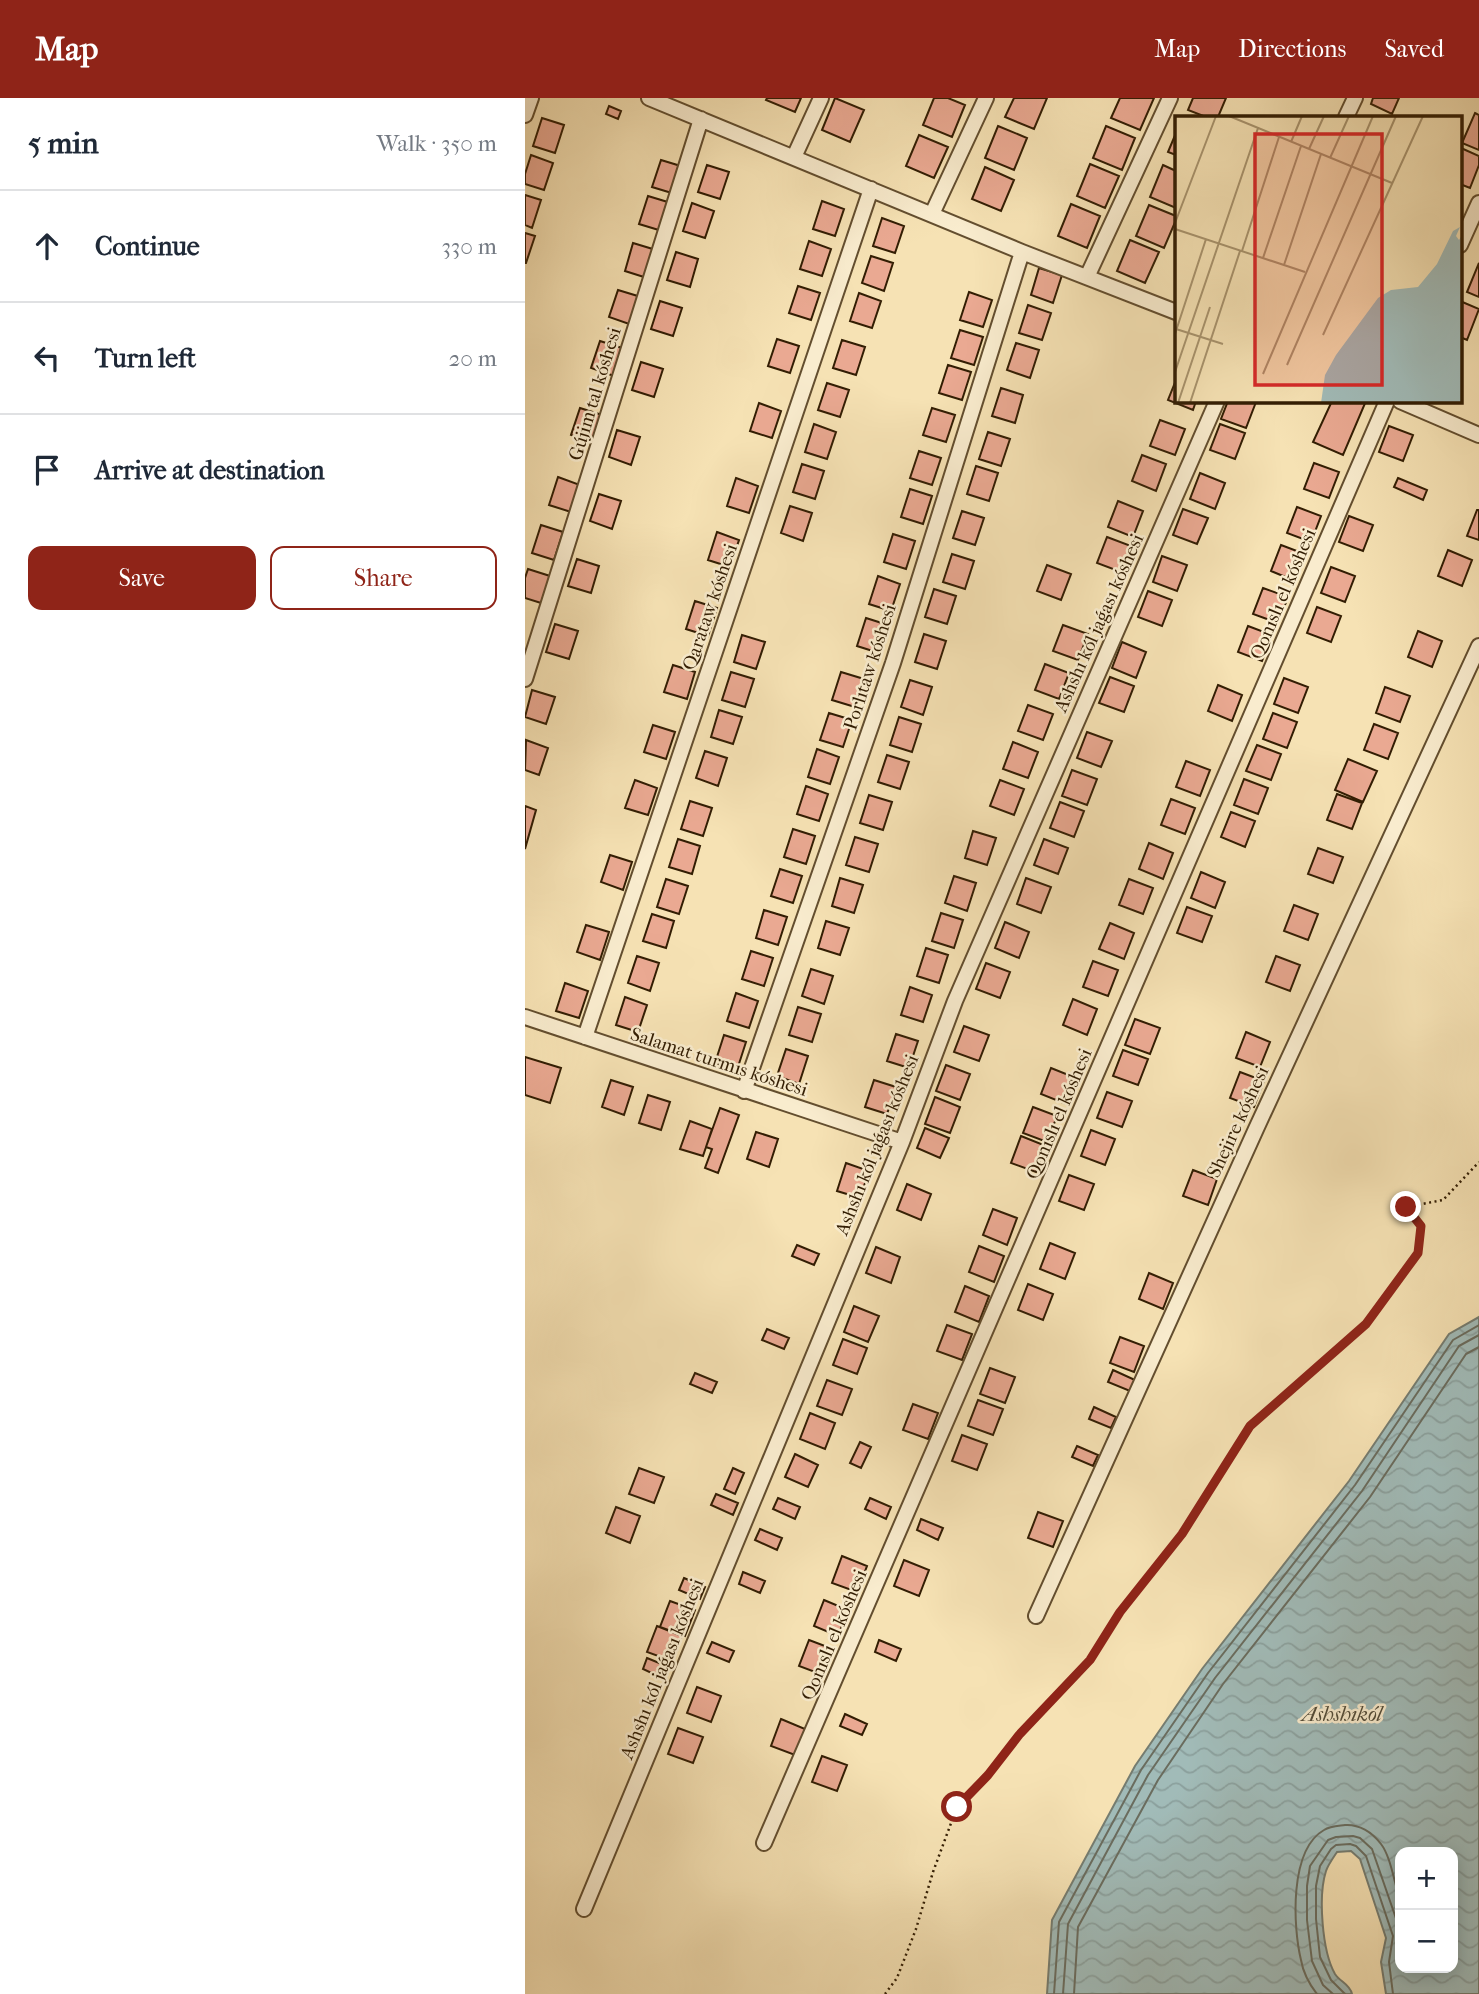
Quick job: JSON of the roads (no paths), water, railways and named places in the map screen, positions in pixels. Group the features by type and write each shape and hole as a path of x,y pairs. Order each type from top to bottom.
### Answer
{"street":[{"path":"525,115 531,98"},
{"path":"649,98 1022,252 1175,312"},
{"path":"794,157 821,98"},
{"path":"932,214 986,98"},
{"path":"1087,277 1170,98"},
{"path":"1346,116 1355,98"},
{"name":"Gújim tal kóshesi","path":"525,680 701,119"},
{"name":"Qarataw kóshesi","path":"585,1037 871,189"},
{"path":"1461,243 1479,203"},
{"name":"Porlıtaw kóshesi","path":"744,1091 893,663 1022,252"},
{"name":"Ashshı kól jaǵası kóshesi","path":"584,1909 902,1142 955,1001 1217,402"},
{"name":"Qonıslı el kóshesi","path":"765,1843 1387,402"},
{"path":"1402,402 1479,435"},
{"name":"Shejire kóshesi","path":"1037,1616 1250,1141 1479,646"},
{"name":"Salamat turmıs kóshesi","path":"525,1017 902,1142"}],"water":[{"name":"Ashshıkól","path":"1479,1317 1479,1994 1386,1994 1381,1962 1386,1938 1360,1859 1351,1851 1337,1852 1328,1866 1322,1909 1324,1938 1331,1964 1335,1974 1352,1994 1047,1994 1052,1920 1135,1766 1202,1669 1349,1481 1449,1334"}]}
